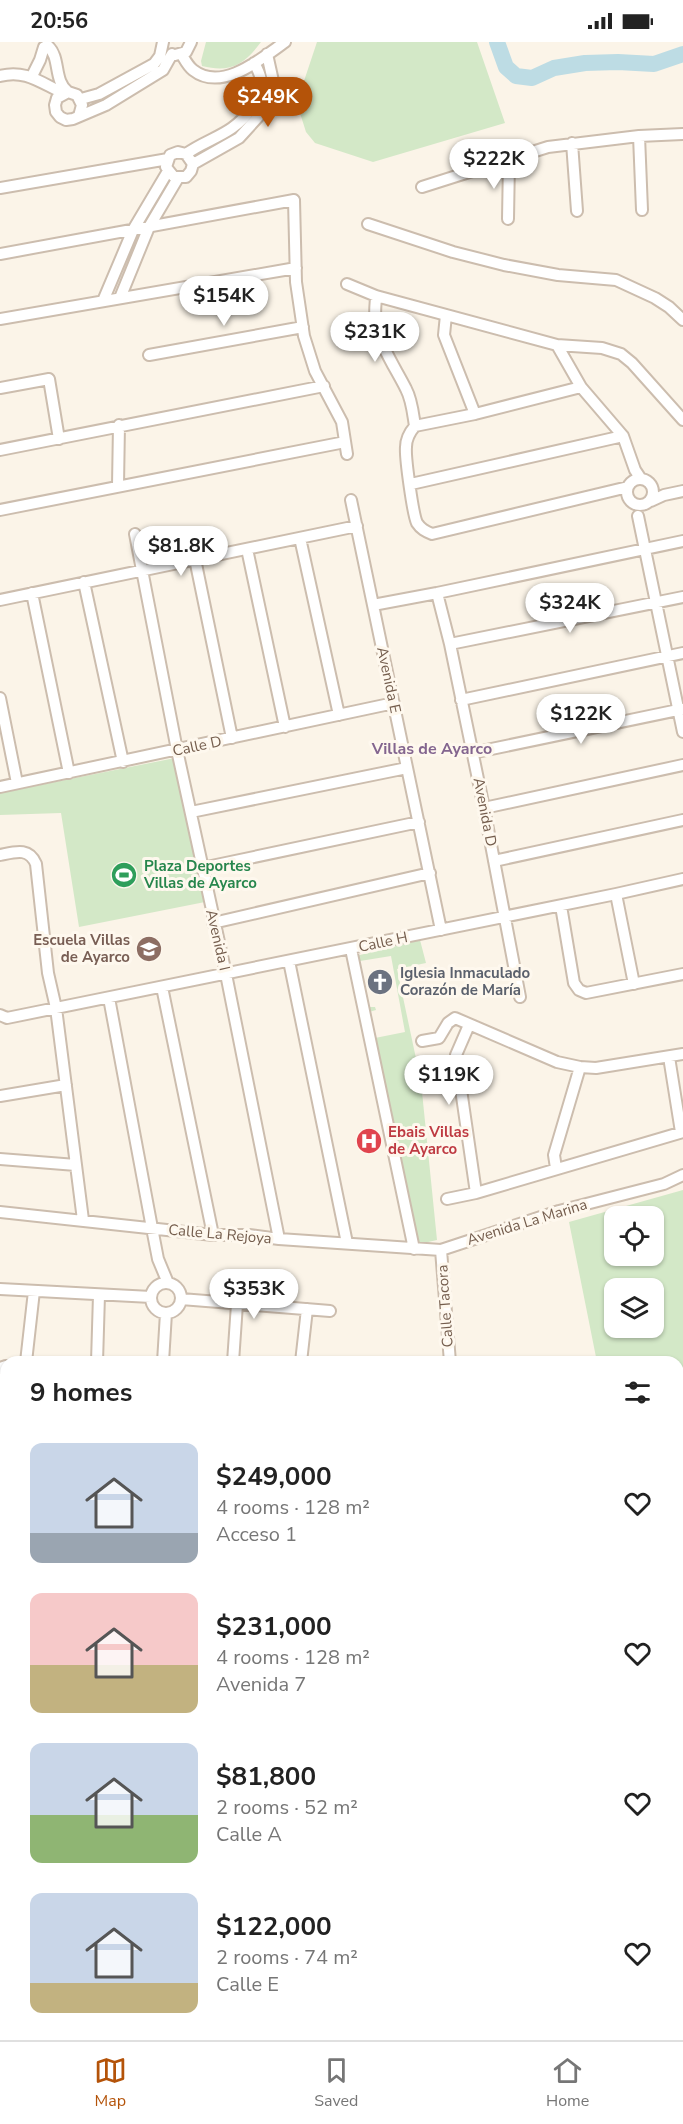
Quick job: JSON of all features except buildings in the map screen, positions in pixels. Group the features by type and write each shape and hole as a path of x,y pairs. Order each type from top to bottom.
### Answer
{"street":[{"path":"163,42 166,50 177,54 191,69 210,76 229,75 254,63 285,42"},
{"path":"81,99 99,94 153,64 160,56 163,42"},
{"path":"49,87 56,112 66,120 73,119 106,105 163,70 177,54 189,49 191,42"},
{"path":"32,76 44,47 48,46 54,52 59,82 65,93"},
{"path":"120,298 149,227 178,178 189,175 193,164 239,138 258,117 271,95 273,81 267,54"},
{"path":"186,154 198,145 232,129 245,117 256,102 261,89 261,78 254,63"},
{"path":"0,76 15,73 32,76 49,87 65,93 73,93 81,99 82,111 79,116"},
{"path":"55,105 57,98 65,93"},
{"path":"422,187 548,147 639,136 683,135"},
{"path":"639,136 642,210"},
{"path":"572,143 577,211"},
{"path":"0,188 168,159 178,152 186,154 193,164"},
{"path":"104,301 133,230 168,171 168,159"},
{"path":"508,219 509,160"},
{"path":"168,171 178,178"},
{"path":"0,254 294,200 296,268 303,327 315,371 342,422 347,454"},
{"path":"368,224 453,252 504,265 558,275 616,280 655,298 683,320"},
{"path":"0,319 296,268"},
{"path":"347,284 376,296 557,345 602,348 621,354 632,363 683,420"},
{"path":"376,296 375,319 380,336 407,390 415,426"},
{"path":"446,315 444,335 475,414"},
{"path":"149,355 303,327"},
{"path":"557,345 581,387 623,436 630,484 636,504 644,505 664,495 683,491"},
{"path":"0,388 49,379 59,439"},
{"path":"0,450 324,386"},
{"path":"581,387 475,414 415,426 409,433 406,446 416,520 422,529 432,534 630,484 649,482 653,489 664,495"},
{"path":"118,485 119,425"},
{"path":"411,484 623,436"},
{"path":"0,510 345,442"},
{"path":"651,501 653,489"},
{"name":"Avenida E","path":"351,500 441,930"},
{"path":"638,516 667,656 681,709 683,732"},
{"path":"0,600 357,526"},
{"name":"Avenida I","path":"135,534 177,750 213,923 226,974 279,1239"},
{"path":"300,538 339,716"},
{"path":"373,604 437,593 683,541"},
{"path":"247,549 285,727"},
{"path":"195,559 232,738"},
{"path":"84,582 123,762"},
{"path":"32,593 69,773"},
{"name":"Avenida D","path":"437,593 450,644 484,808 520,997"},
{"path":"450,644 683,597"},
{"path":"461,700 683,653"},
{"path":"0,698 17,783"},
{"name":"Calle D","path":"0,787 394,704"},
{"path":"472,753 681,709"},
{"path":"484,808 683,765"},
{"path":"191,812 408,768"},
{"path":"494,861 683,820"},
{"path":"202,868 419,822"},
{"path":"0,855 26,851 34,859 37,871 48,973 56,1008 83,1220"},
{"path":"213,923 429,873"},
{"name":"Calle H","path":"4,1017 351,949 683,879"},
{"path":"616,894 634,984"},
{"path":"561,906 574,983 579,990 586,993 683,974"},
{"path":"351,949 414,1249"},
{"path":"289,961 347,1243"},
{"path":"162,987 213,1235"},
{"path":"109,998 163,1284"},
{"path":"422,1041 435,1040 442,1036 451,1019 455,1018 557,1062 580,1067 596,1068 683,1054"},
{"path":"470,1025 456,1054 476,1193"},
{"path":"447,1199 476,1193 682,1132 679,1095 669,1058"},
{"path":"556,1168 554,1155 580,1067"},
{"path":"0,1096 66,1085"},
{"path":"0,1159 76,1165"},
{"name":"Avenida La Marina","path":"441,1250 559,1211 664,1184 683,1175"},
{"name":"Calle La Rejoya","path":"0,1212 213,1235 249,1235 441,1250"},
{"name":"Calle Tacora","path":"441,1250 450,1356"},
{"path":"163,1284 152,1293 154,1307 161,1312 174,1311 181,1299"},
{"path":"163,1284 176,1287 181,1299"},
{"path":"0,1289 151,1298"},
{"path":"24,1356 34,1291"},
{"path":"97,1356 99,1295"},
{"path":"181,1299 330,1311"},
{"path":"233,1356 237,1304"},
{"path":"302,1356 307,1309"},
{"path":"163,1356 166,1313"}],"green space":[{"path":"206,42 261,42 242,62 228,68 212,68 202,66 201,61"},
{"path":"317,42 477,42 505,123 373,162 315,143 306,132 300,113 299,96"},
{"path":"175,758 205,902 79,927 61,813 0,815 0,793"},
{"path":"420,940 426,963 397,969 421,1082 437,1240 415,1245 356,956","holes":["391,956 405,1032 375,1038 369,1012 376,1010 375,1007 368,1007 360,961"]},
{"path":"683,1190 683,1356 596,1356 569,1222 604,1212 604,1266 664,1266 664,1206 626,1206"}],"waterway":[{"path":"497,42 506,67 516,76 532,78 554,68 585,63 654,64 683,54"}],"place":[{"name":"Plaza Deportes Villas de Ayarco","path":"124,875"},
{"name":"Escuela Villas de Ayarco","path":"149,949"},
{"name":"Iglesia Inmaculado Corazón de María","path":"380,982"},
{"name":"Ebais Villas de Ayarco","path":"369,1141"}],"district":[{"name":"Villas de Ayarco","path":"432,749"}]}
